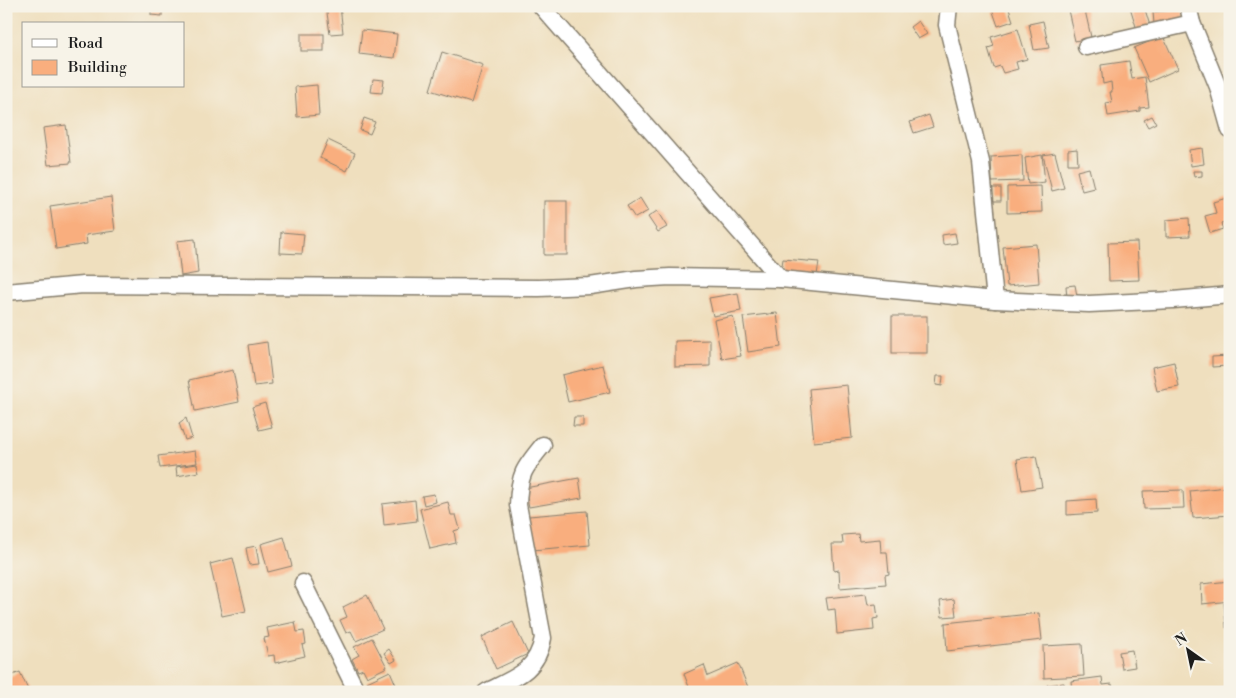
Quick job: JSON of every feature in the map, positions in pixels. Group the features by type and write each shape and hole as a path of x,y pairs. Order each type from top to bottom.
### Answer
{"street":[{"path":"541,6 781,279"},
{"path":"949,6 947,25 982,162 995,300"},
{"path":"1188,6 1192,23 1218,87 1230,130"},
{"path":"1086,47 1192,23"},
{"path":"6,292 82,285 539,288 590,286 636,279 670,277 781,279 995,300 1089,304 1230,295"},
{"path":"486,692 523,674 541,651 543,638 518,505 518,491 520,478 525,467 543,445"},
{"path":"303,582 357,692"}],"building":[{"path":"326,6 340,6 343,33 330,34"},
{"path":"991,6 1008,6 1013,21 998,26"},
{"path":"1084,6 1091,37 1075,41 1068,10"},
{"path":"1144,6 1150,26 1137,30 1130,7"},
{"path":"1174,6 1182,6 1184,20 1154,24 1153,12 1174,10"},
{"path":"151,9 162,10 162,16 151,15"},
{"path":"918,21 927,34 918,39 910,27"},
{"path":"1043,21 1049,48 1034,50 1029,24"},
{"path":"1018,29 1027,59 1016,62 1018,69 1003,73 1000,66 994,68 988,48 994,46 991,37"},
{"path":"362,30 397,34 394,58 359,54"},
{"path":"301,34 324,34 324,51 301,51"},
{"path":"1163,36 1178,69 1149,82 1134,48"},
{"path":"442,52 483,65 471,103 430,90"},
{"path":"1129,61 1132,79 1145,77 1149,107 1140,108 1140,111 1108,116 1106,103 1112,102 1111,82 1103,84 1101,65"},
{"path":"373,79 384,80 382,93 371,92"},
{"path":"317,85 319,115 297,117 295,87"},
{"path":"929,115 933,127 914,133 910,122"},
{"path":"1152,116 1156,123 1148,127 1144,120"},
{"path":"364,118 375,122 370,134 360,130"},
{"path":"66,125 71,163 48,165 43,128"},
{"path":"328,140 355,153 347,171 320,158"},
{"path":"1202,148 1204,164 1191,166 1189,150"},
{"path":"1077,149 1078,164 1068,164 1068,150"},
{"path":"1055,153 1064,188 1052,191 1043,155"},
{"path":"1022,155 1023,181 992,182 991,157"},
{"path":"1042,155 1045,182 1028,184 1025,158"},
{"path":"1089,168 1094,188 1082,191 1077,171"},
{"path":"1193,171 1202,171 1202,176 1194,177"},
{"path":"1041,186 1042,212 1007,213 1007,187"},
{"path":"990,188 1001,188 1001,201 990,201"},
{"path":"111,197 115,231 86,235 87,244 56,249 50,206"},
{"path":"1230,197 1230,221 1221,224 1223,229 1210,233 1205,216 1216,213 1213,202"},
{"path":"640,198 648,211 635,218 627,206"},
{"path":"544,201 567,201 567,255 544,255"},
{"path":"657,211 667,227 658,232 648,217"},
{"path":"1189,218 1190,236 1166,237 1166,220"},
{"path":"281,232 304,234 302,254 280,253"},
{"path":"955,233 957,243 943,245 942,235"},
{"path":"195,239 198,273 181,276 177,241"},
{"path":"1137,242 1139,280 1109,281 1108,243"},
{"path":"1036,244 1039,283 1007,286 1003,247"},
{"path":"783,259 819,262 817,275 781,271"},
{"path":"1075,285 1077,296 1067,298 1066,286"},
{"path":"738,293 741,311 713,316 709,298"},
{"path":"777,313 781,347 748,352 743,317"},
{"path":"733,316 741,356 722,359 714,320"},
{"path":"892,316 927,316 927,353 892,353"},
{"path":"710,340 710,366 675,367 675,341"},
{"path":"267,342 272,384 254,386 248,345"},
{"path":"1228,356 1228,366 1212,367 1212,357"},
{"path":"1174,362 1179,387 1157,391 1152,367"},
{"path":"603,365 610,392 568,402 562,375"},
{"path":"233,370 239,402 195,411 189,380"},
{"path":"937,376 943,376 942,386 936,385"},
{"path":"847,385 852,438 814,442 809,389"},
{"path":"265,403 272,427 259,430 252,407"},
{"path":"574,417 583,417 583,426 573,426"},
{"path":"186,418 192,438 185,440 179,423"},
{"path":"195,451 197,463 160,468 158,456"},
{"path":"1036,456 1042,487 1022,490 1017,459"},
{"path":"197,464 199,472 177,476 176,467"},
{"path":"579,478 582,498 529,507 525,488"},
{"path":"1227,487 1229,515 1193,518 1190,491"},
{"path":"1183,490 1184,508 1144,509 1143,491"},
{"path":"434,494 436,502 424,505 422,496"},
{"path":"1096,499 1097,513 1067,515 1067,501"},
{"path":"415,500 417,521 384,525 382,504"},
{"path":"448,502 451,515 456,515 460,529 454,531 456,543 430,549 420,509"},
{"path":"587,511 590,545 532,550 529,516"},
{"path":"858,534 859,541 880,539 881,552 887,552 889,574 885,575 886,584 840,588 839,570 834,571 832,544 843,544 842,535"},
{"path":"284,537 292,566 268,572 261,544"},
{"path":"256,546 259,564 249,565 246,548"},
{"path":"233,558 246,611 222,616 210,564"},
{"path":"1230,581 1230,601 1202,604 1201,584"},
{"path":"866,594 868,605 876,604 878,618 873,619 874,630 837,634 835,609 828,610 826,598"},
{"path":"367,595 383,629 356,641 351,631 346,633 340,620 347,617 343,607"},
{"path":"954,599 956,616 942,617 940,601"},
{"path":"1224,603 1230,603 1230,628 1226,628"},
{"path":"1039,613 1042,640 947,651 945,623"},
{"path":"295,622 297,632 304,631 306,644 302,645 305,656 275,663 274,655 268,656 264,638 269,637 267,628"},
{"path":"513,622 528,654 496,669 482,637"},
{"path":"372,638 387,667 367,677 363,669 358,671 352,659 359,655 354,647"},
{"path":"1082,644 1084,676 1044,678 1043,646"},
{"path":"389,649 396,660 391,663 384,653"},
{"path":"1132,650 1135,667 1122,669 1119,652"},
{"path":"738,663 750,692 691,692 684,674 704,665 708,676"},
{"path":"390,671 399,692 371,692 367,682"},
{"path":"20,672 29,692 6,692 6,678"},
{"path":"1102,677 1103,685 1112,684 1113,692 1072,692 1071,681"},
{"path":"1064,683 1065,692 1047,692 1047,685"}]}
